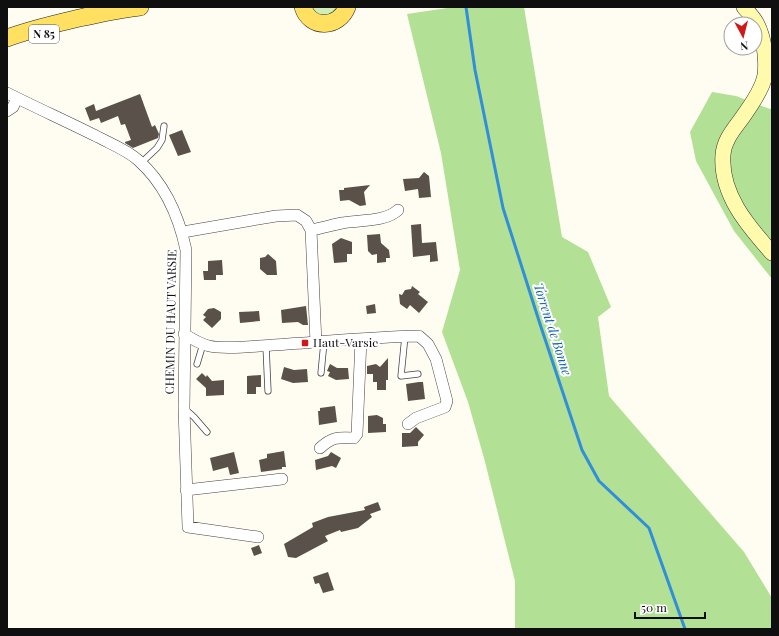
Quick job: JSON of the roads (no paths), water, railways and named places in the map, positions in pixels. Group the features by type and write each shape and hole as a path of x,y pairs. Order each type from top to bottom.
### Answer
{"main road":[{"name":"N 85","path":"7,41 80,18 110,11 140,7"},
{"path":"298,8 315,21 330,23 343,15 347,7"}],"street":[{"path":"744,7 757,24 761,35 765,58 765,76 761,87 746,113 726,140 723,154 723,168 732,198 740,212 750,228 772,253"},
{"path":"7,111 12,107 12,96"},
{"name":"CHEMIN DU HAUT VARSIE","path":"12,96 114,145 137,158 156,179 167,197 183,232 186,250 184,408 188,527 258,537"},
{"path":"311,230 343,223 384,218 394,215 398,210"},
{"path":"183,232 276,216 297,215 306,221 311,230 320,342"},
{"path":"184,334 203,344 226,347 266,346 419,336 428,344 436,359 448,401 445,407 416,418 408,424"},
{"path":"320,448 334,438 354,438 357,434 361,339"},
{"path":"186,490 282,479"}],"lane":[{"path":"141,163 158,148 162,140 164,126"},
{"path":"405,336 401,376 418,374"},
{"path":"320,342 321,373"},
{"path":"197,364 203,344"},
{"path":"266,346 268,390"},
{"path":"184,408 207,432"}],"waterway":[{"name":"Torrent de Bonne","path":"466,7 475,70 503,208 582,450 599,481 649,528 685,629"}],"place":[{"name":"Haut-Varsie","path":"305,343"}]}
